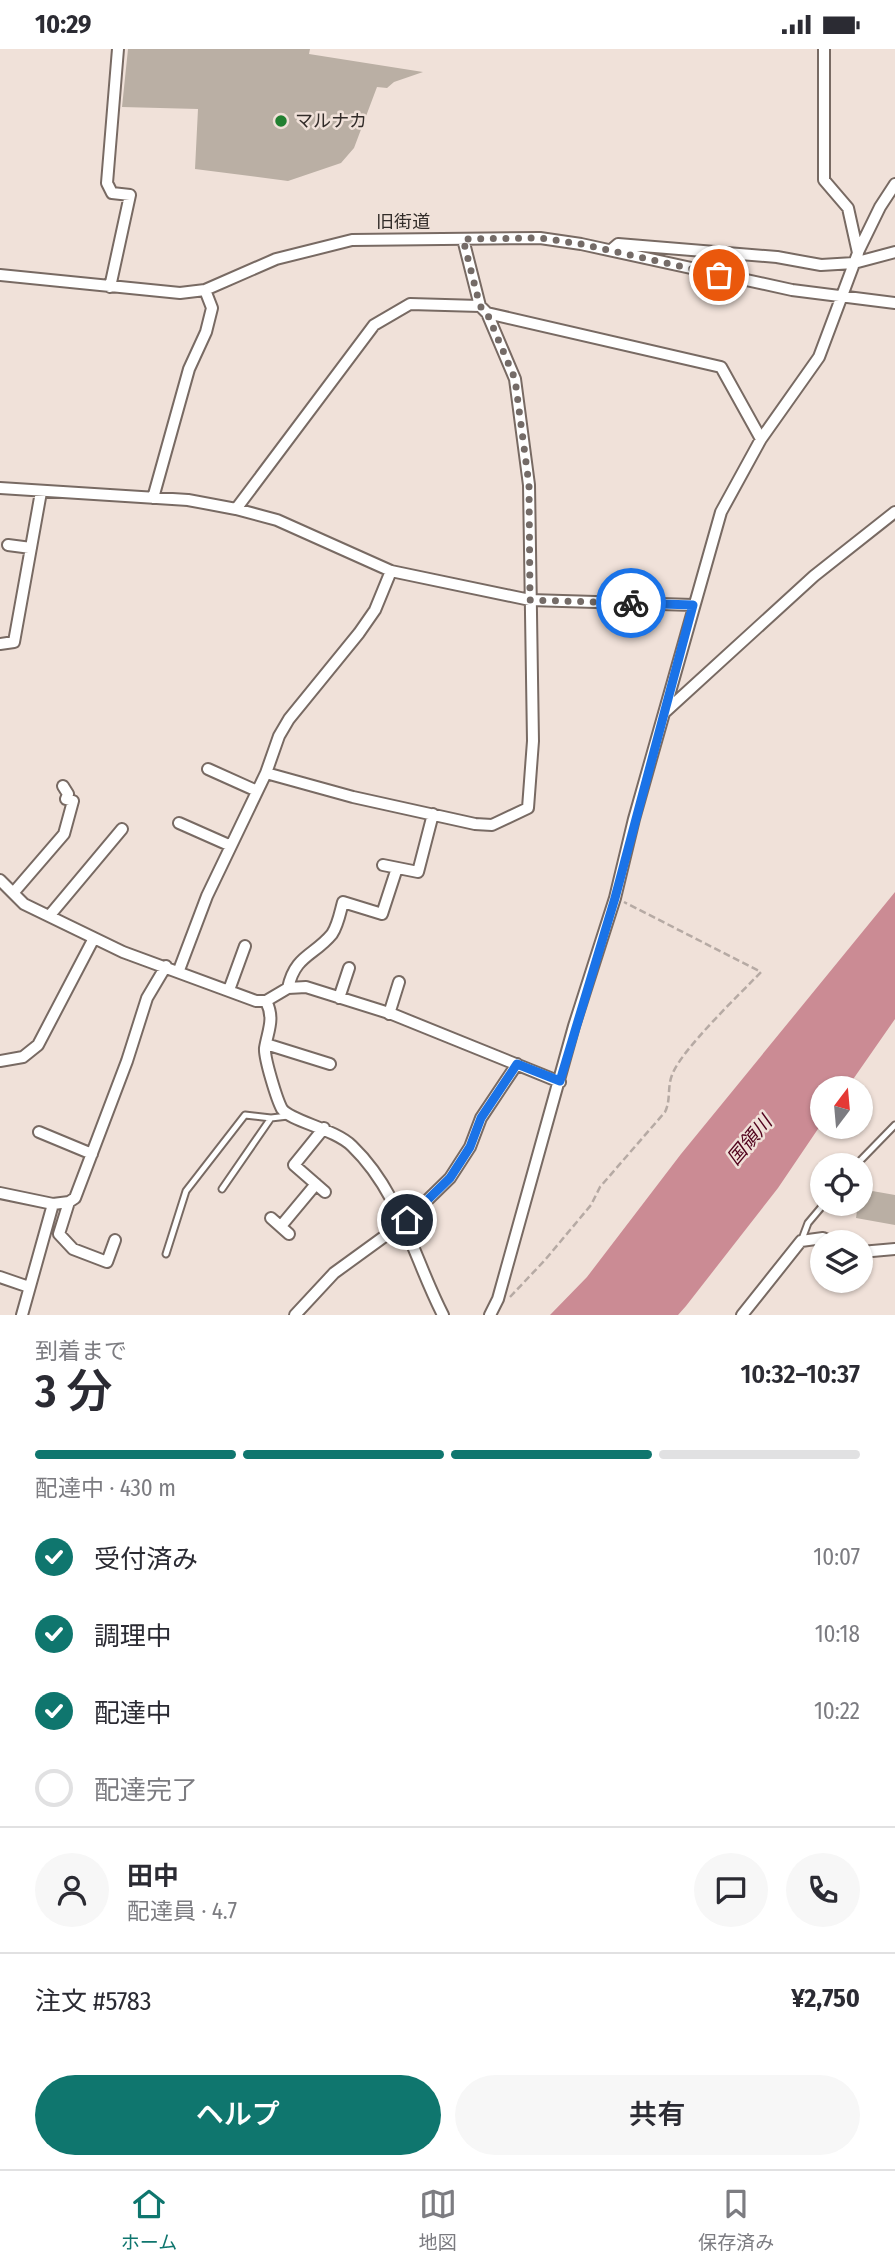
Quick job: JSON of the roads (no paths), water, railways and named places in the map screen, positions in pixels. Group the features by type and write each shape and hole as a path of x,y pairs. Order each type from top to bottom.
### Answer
{"street":[{"path":"110,287 130,195 112,194 107,183 118,49"},
{"path":"824,49 824,180 848,208 856,258"},
{"path":"490,1315 498,1299 615,898 634,818 721,512 761,439 819,357 856,258 880,207 895,184"},
{"name":"旧街道","path":"0,275 180,293 205,290 276,258 352,240 540,238 840,297 895,303"},
{"path":"265,773 353,797 492,825 528,808 533,741 529,485 515,379 483,309 463,239"},
{"path":"611,250 618,244 777,257 821,265 895,252"},
{"path":"153,498 157,475 174,433 189,369 206,332 212,308 205,290"},
{"path":"236,509 374,325 410,304 483,309 721,367 761,439"},
{"path":"0,488 188,500 236,509 277,520 391,571 530,600 693,605"},
{"path":"0,644 14,642 41,492"},
{"path":"665,712 814,576 895,512"},
{"path":"8,545 31,548"},
{"path":"179,971 207,896 289,719 375,610 391,571"},
{"path":"208,769 257,791"},
{"path":"14,892 64,834 73,801 66,799 68,794 64,786"},
{"path":"383,865 418,872 433,814"},
{"path":"179,823 231,846"},
{"path":"50,915 122,829"},
{"path":"288,988 291,973 300,960 331,935 343,902 382,914 397,868"},
{"path":"0,880 24,904 123,952 256,1001 266,1001 288,988 306,987 389,1014 560,1081"},
{"path":"0,1061 23,1056 38,1045 94,938"},
{"path":"229,990 245,946"},
{"path":"0,1193 53,1204 69,1202 75,1198 148,998 166,966"},
{"path":"339,998 349,968"},
{"path":"389,1014 399,982"},
{"path":"266,1001 272,1021 266,1044 266,1060 281,1108 288,1116 335,1132 353,1147 383,1187 404,1222 428,1286 443,1315"},
{"path":"266,1044 330,1064"},
{"path":"295,1315 334,1273 404,1222 450,1178 470,1147 481,1118 517,1064"},
{"path":"324,1128 294,1165 325,1192"},
{"path":"39,1132 92,1154"},
{"path":"271,1219 285,1230 316,1184"},
{"path":"69,1202 59,1234 73,1249 84,1247 107,1262 115,1240"},
{"path":"22,1315 53,1204"},
{"path":"742,1315 801,1241 810,1240"},
{"path":"873,1251 895,1249"},
{"path":"0,1277 29,1287"}],"lane":[{"path":"166,1254 186,1191 245,1115 271,1118 288,1116"},
{"path":"222,1189 271,1118"},
{"path":"868,1153 895,1125"},
{"path":"801,1241 814,1216"}],"water":[{"name":"国領川","path":"895,892 895,1019 855,1076 810,1076 811,1139 778,1188 686,1306 678,1315 550,1315 587,1277 681,1154"}],"place":[{"name":"マルナカ","path":"281,121"}]}
